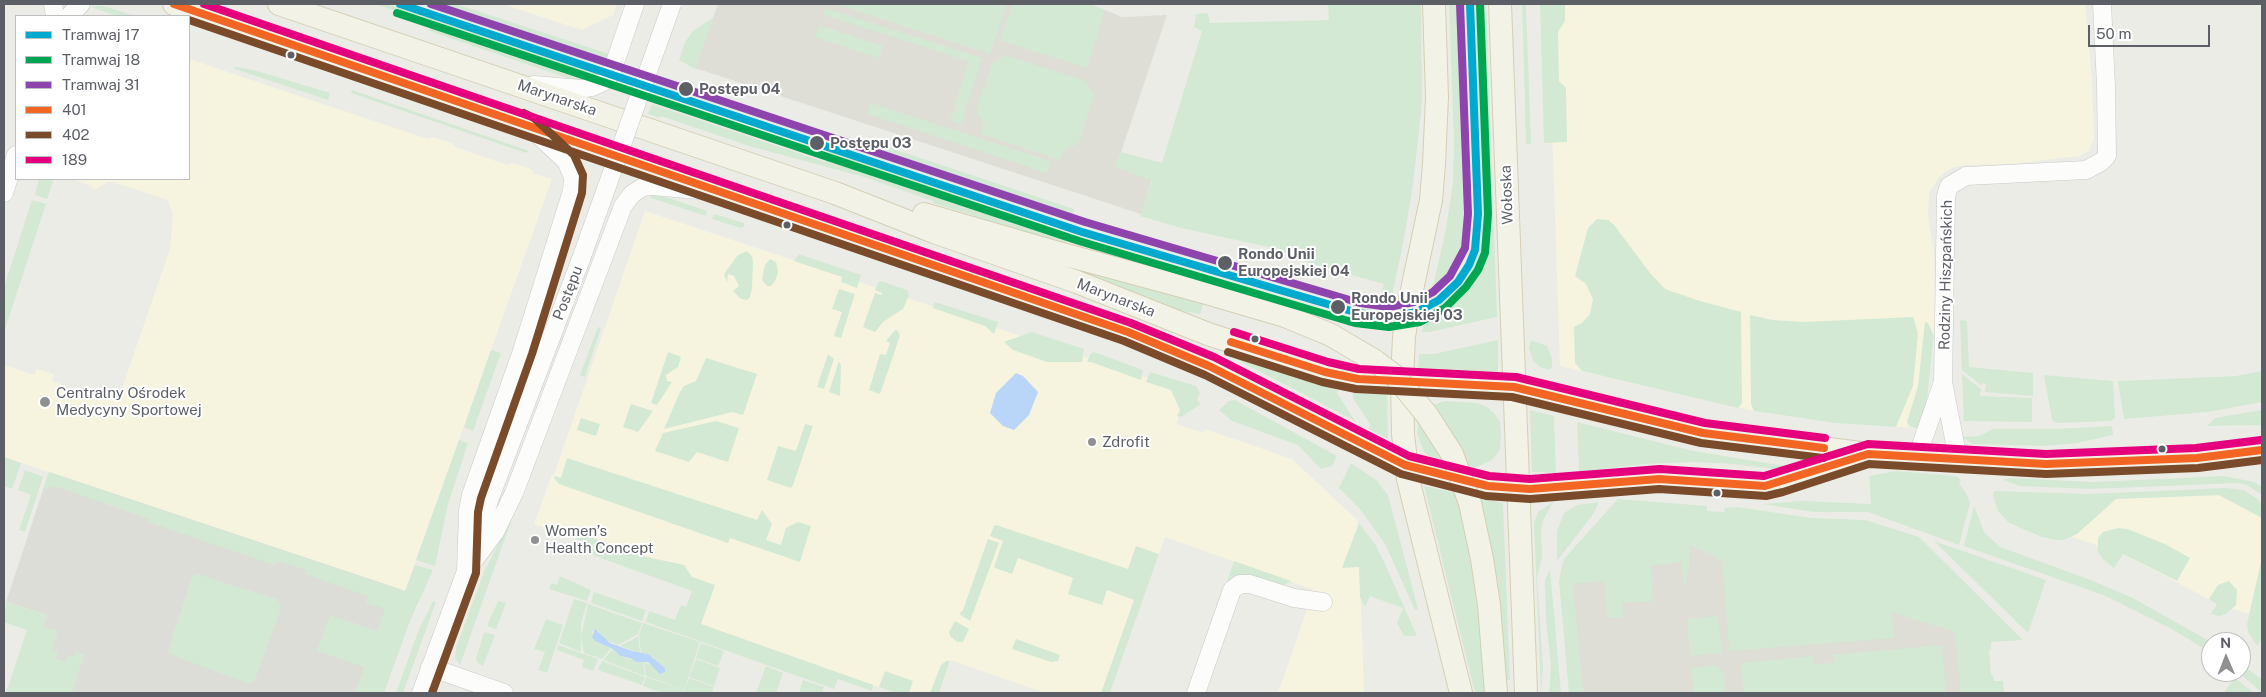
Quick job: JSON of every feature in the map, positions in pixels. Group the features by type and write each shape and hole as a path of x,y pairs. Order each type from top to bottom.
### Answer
{"main road":[{"name":"Marynarska","path":"174,4 1169,348 1405,465 1488,486 1518,489 1659,479 1765,486 1780,483 1868,454"},
{"name":"Marynarska","path":"279,4 835,193 1208,334 1266,354 1338,375 1371,380 1402,380 1514,387 1703,433 1868,454 2046,464 2197,458 2262,450"},
{"path":"1434,4 1437,97 1434,164 1431,200 1406,317 1402,380 1405,465 1461,693"},
{"name":"Wołoska","path":"1500,4 1526,693"},
{"name":"Marynarska","path":"835,193 901,208 1285,316 1344,342 1395,376 1428,416 1452,454 1470,502 1489,605 1496,693"}],"street":[{"path":"70,15 80,4"},
{"path":"514,84 581,89 603,82 611,74 636,4"},
{"path":"673,4 683,4"},
{"name":"Postępu","path":"421,693 466,571 491,495 581,259 673,4"},
{"name":"Rodziny Hiszpańskich","path":"1958,459 1943,382 1945,343 1944,209 1949,186 1966,176 2086,170 2101,162 2107,156 2102,4"},
{"path":"466,571 468,511 471,495 522,351 572,191 572,177 566,161 527,125"},
{"path":"4,194 15,158"},
{"path":"466,571 494,532 514,493 625,201 639,189 647,186 722,192"},
{"name":"Rodziny Hiszpańskich","path":"1917,457 1943,382"},
{"path":"1196,693 1232,590 1240,584 1250,584 1294,598 1324,602"},
{"path":"430,667 504,693"}],"shaded area":[{"path":"503,4 617,4 613,15 582,30"},
{"path":"718,4 1090,4 1122,17 1167,15 1116,167 1152,180 1141,214 695,68"},
{"path":"1548,4 2085,4 2092,79 2094,139 2088,151 2079,156 2009,164 1965,165 1951,168 1940,176 1929,193 1928,216 1934,253 1935,333 1925,418 1921,428 1835,423 1754,411 1560,366"},
{"path":"190,59 428,139 433,137 451,143 455,147 507,165 512,163 531,169 534,174 552,179 405,591 4,457 4,365 34,375 37,369 54,374 52,381 63,385 62,387 98,400 118,400 170,249 173,214 168,200 113,182 108,182 95,190 91,186 74,180 190,180"},
{"path":"645,211 1187,391 1176,424 1204,433 1205,429 1292,459 1358,521 1364,693 1278,693 1314,590 1165,537 1110,693 1045,693 951,660 939,693 896,693 701,624 714,588 534,524 552,475 554,475"},
{"path":"49,472 403,590 367,693 21,693 47,615 6,602"},
{"path":"2219,495 2262,518 2262,558 2249,614 2218,604 2123,554 2072,537 2116,499"},
{"path":"1618,499 1967,617 1974,693 1583,693 1569,554"}],"green space":[{"path":"375,4 387,4 601,75 592,81 573,80 429,31 431,23"},
{"path":"441,4 456,4 609,54 607,59"},
{"path":"836,4 1007,4 990,54"},
{"path":"1012,4 1090,4 1105,10 1087,68 1000,40"},
{"path":"1328,4 1421,4 1422,103 1413,185 1390,305 1383,304 1381,295 1384,284 1315,265 1282,250 1181,228 1140,216 1152,181 1116,167 1121,152 1162,163 1202,31 1194,27 1196,14 1208,13 1210,23 1329,20"},
{"path":"1449,4 1457,4 1464,237 1457,259 1449,272 1432,290 1446,229 1453,182 1454,143"},
{"path":"1474,4 1486,4 1497,317 1422,332 1426,313 1445,301 1460,287 1473,265 1480,244 1482,217"},
{"path":"1522,4 1526,4 1531,144 1526,144"},
{"path":"1540,4 1565,4 1565,21 1558,32 1559,81 1566,88 1567,142 1544,143"},
{"path":"91,7 108,7 131,15 114,15"},
{"path":"825,8 982,58 961,124 950,120 969,61 823,15"},
{"path":"714,17 695,69 679,60 685,42 693,31"},
{"path":"819,25 883,46 879,58 815,37"},
{"path":"1006,55 1086,81 1094,96 1079,143 1063,152 1060,160 981,134 984,125 976,110 992,63"},
{"path":"235,67 254,70 330,93 328,100 235,69"},
{"path":"352,90 529,151 526,153 351,93"},
{"path":"871,103 1051,161 1047,173 867,114"},
{"path":"652,104 825,162 829,151 1068,233 1065,244 933,203 933,201 864,177 749,146 661,116 660,118 648,114"},
{"path":"847,138 866,140 1074,209 1072,215"},
{"path":"39,180 54,180 47,199 35,195"},
{"path":"650,195 660,195 707,211 706,216 651,198"},
{"path":"32,200 46,204 4,332 4,287"},
{"path":"714,214 744,223 744,227 741,228 712,219"},
{"path":"1597,219 1608,220 1614,225 1650,273 1665,289 1741,312 1742,403 1738,408 1582,371 1575,363 1574,327 1582,323 1590,314 1593,299 1586,284 1575,276 1588,228"},
{"path":"747,251 752,256 753,263 752,288 750,297 747,300 741,299 733,291 739,286 734,276 728,274 727,283 724,274 738,255"},
{"path":"799,254 861,275 857,288 841,282 842,277 794,261"},
{"path":"770,259 776,262 778,272 775,281 771,286 767,286 762,280 765,265"},
{"path":"1063,265 1204,302 1200,314 1176,310"},
{"path":"881,281 907,290 909,295 903,309 883,322 875,332 863,327 875,293 882,295 882,293 875,290"},
{"path":"839,289 855,294 841,338 834,336 842,312 832,309"},
{"path":"935,302 998,322 994,334 985,326 933,308"},
{"path":"1750,315 1773,320 1805,322 1913,317 1918,333 1913,386 1896,427 1835,423 1754,411 1751,404"},
{"path":"1960,320 1967,321 1969,367 2033,373 2033,396 1985,392 1986,384 1982,383 1982,386 1962,370"},
{"path":"1925,322 1928,323 1934,336 1925,418 1921,428 1915,428 1909,426 1907,422 1918,386"},
{"path":"598,327 601,328 585,377 580,375"},
{"path":"895,330 898,331 900,336 880,394 869,390 880,354 886,355 890,343 886,341"},
{"path":"1032,332 1084,349 1082,362 1047,362 1013,350 1004,342"},
{"path":"1498,340 1498,374 1418,370 1419,354 1434,354"},
{"path":"1531,340 1547,346 1552,358 1552,367 1549,370 1540,367 1533,361 1529,348"},
{"path":"491,350 501,353 473,431 464,427"},
{"path":"668,352 681,357 678,367 666,375 667,381 672,382 657,405 651,403"},
{"path":"1094,352 1143,370 1141,380 1087,362 1091,353"},
{"path":"1232,353 1336,386 1337,393 1355,421 1230,356"},
{"path":"828,354 834,359 824,389 817,387"},
{"path":"706,358 757,374 743,415 732,412 664,429 680,392 684,386 696,381"},
{"path":"839,361 841,366 840,396 829,392"},
{"path":"2262,371 2262,402 2208,412 2124,419 2118,381 2236,376"},
{"path":"1150,372 1196,386 1200,392 1197,400 1201,404 1181,417 1177,416 1180,410 1171,390 1146,382"},
{"path":"1962,374 1981,389 1980,396 2032,398 2032,422 1964,421"},
{"path":"2044,375 2113,381 2115,418 2111,421 2056,423 2052,420"},
{"path":"1352,388 1387,390 1388,439 1369,429 1370,424 1354,400"},
{"path":"1235,400 1337,456 1332,466 1321,469 1298,445 1232,421 1219,410 1229,401"},
{"path":"1445,401 1477,403 1487,407 1494,413 1500,422 1501,436 1500,450 1492,460 1474,468 1431,459 1424,452 1417,433 1419,416 1430,406"},
{"path":"631,404 653,411 638,432 623,427"},
{"path":"1530,410 1554,416 1556,473 1532,472"},
{"path":"2262,410 2262,425 2207,426 2215,418"},
{"path":"581,418 600,424 596,436 577,430"},
{"path":"716,421 739,428 728,462 697,452 689,462 655,451 663,433"},
{"path":"1577,422 1694,451 1784,466 1783,470 1694,462 1643,464 1579,472"},
{"path":"805,424 813,426 791,488 767,480 778,446 796,451"},
{"path":"2112,426 2113,435 2077,443 2045,446 1973,444 1962,437 1979,436 1993,429"},
{"path":"459,440 468,443 448,504 435,566 416,560"},
{"path":"4,457 21,463 12,489 4,486"},
{"path":"567,458 757,520 762,510 772,524 766,540 781,545 786,528 798,522 811,526 800,562 730,538 728,543 559,484 554,476 561,478"},
{"path":"1351,463 1376,480 1388,495 1418,609 1415,610 1385,544 1360,509 1339,488"},
{"path":"25,470 43,477 25,532 19,530 31,495 18,490"},
{"path":"1897,471 1956,476 1961,480 1959,483 1970,503 1959,545 1868,512 1814,512 1763,504 1802,501 1871,504 1869,476"},
{"path":"49,472 405,591 415,565 433,570 410,621 384,693 355,693 364,667 317,651 330,615 378,631 385,609 366,603 368,596 305,574 306,570 277,561 275,565 148,522 149,519 58,487 58,489 49,486 48,490 44,488"},
{"path":"2224,476 2254,482 2262,487 2262,495 2247,485 2238,483 2089,489 2020,486 2003,480 2008,478 2094,482"},
{"path":"1424,486 1503,503 1510,680 1484,682 1485,693 1475,693"},
{"path":"2226,488 2244,490 2256,498 2262,504 2262,518 2219,495 2116,499 2077,534 2063,540 2056,540 2042,537 2009,523 1998,511 1993,496 1994,491 2090,494"},
{"path":"1618,499 1707,506 1707,511 1725,512 1724,508 1737,507 1811,518 1865,520 1919,537 2023,640 1991,642 1991,649 1989,650 1991,675 1993,675 1994,681 2003,681 2004,693 1961,693 1955,632 1892,612 1894,638 1729,651 1724,578 1721,563 1711,554 1689,545 1689,568 1684,587 1681,562 1651,566 1653,601 1622,603 1623,617 1607,618 1605,581 1573,584 1583,693 1569,693 1559,581 1562,565 1564,559"},
{"path":"1553,502 1543,521 1541,531 1542,558 1537,577 1543,667 1541,693 1534,524 1538,512"},
{"path":"1599,502 1594,513 1557,561 1557,531 1564,513 1577,505"},
{"path":"1974,506 1984,532 2000,547 2088,579 2133,598 2201,636 2201,647 2170,628 2106,596 1964,546"},
{"path":"514,513 460,665 455,658 456,648 484,572"},
{"path":"1359,523 1375,544 1417,636 1404,636 1397,623 1403,608 1370,596 1365,607 1360,597 1359,567 1342,568"},
{"path":"996,525 1128,569 1136,546 1159,554 1110,693 1101,693 1134,600 1107,590 1102,605 1068,594 1073,578 1018,558 1012,574 995,568 1003,541 990,536"},
{"path":"2118,528 2127,529 2165,544 2190,558 2177,581 2123,554 2114,568 2103,559 2098,552 2098,538 2103,532"},
{"path":"571,530 647,557 684,565 692,577 715,585 701,624 873,685 872,691 838,679 834,689 646,622 649,611 675,620 681,605 686,607 692,591 587,553 591,544 568,536"},
{"path":"988,539 999,543 970,621 959,614 963,610"},
{"path":"1934,541 2046,580 2028,633"},
{"path":"2262,558 2262,639 2257,646 2251,637 2251,632 2248,632 2247,624"},
{"path":"1234,561 1291,581 1279,587 1227,582"},
{"path":"1550,569 1561,693 1549,693 1551,665 1546,622 1545,580"},
{"path":"197,574 276,599 280,603 281,609 254,682 248,683 169,654 168,651 192,577"},
{"path":"560,576 591,590 587,601 549,589 551,583 557,585"},
{"path":"2229,581 2237,590 2236,605 2226,614 2219,616 2211,614 2217,604 2209,599 2218,585"},
{"path":"594,592 646,610 642,621 591,603"},
{"path":"574,599 587,603 581,623 581,652 559,643"},
{"path":"433,601 436,602 403,693 396,693 419,629"},
{"path":"498,601 506,603 496,629 487,626"},
{"path":"6,602 47,615 43,627 58,631 52,650 58,652 56,659 65,662 68,655 74,657 76,652 84,655 72,693 6,693 27,630 4,622"},
{"path":"588,604 642,623 638,634 618,645 604,639 597,630 592,632 595,641 611,648 602,659 584,653 581,637"},
{"path":"1718,616 1722,653 1690,656 1687,619"},
{"path":"546,619 563,625 547,673 538,670 545,652 534,649"},
{"path":"955,621 969,629 963,642 957,642 950,636 949,632"},
{"path":"643,623 700,642 684,690 646,676 644,662 653,666 657,671 665,668 648,654 641,653 639,635"},
{"path":"484,632 495,635 483,666 476,659"},
{"path":"638,636 640,653 620,646 632,640"},
{"path":"1016,639 1060,655 1058,661 1051,662 1012,649"},
{"path":"701,643 724,651 718,666 696,658"},
{"path":"558,645 598,659 593,671 582,667 584,660 557,650"},
{"path":"1942,645 1946,693 1744,693 1741,663 1813,656 1814,664 1833,663 1833,655"},
{"path":"613,649 620,656 643,662 645,676 603,660"},
{"path":"696,659 720,668 714,686 689,677"},
{"path":"602,661 645,677 642,685 598,670"},
{"path":"946,661 950,661 939,693 930,693 941,665"},
{"path":"1717,665 1724,673 1726,693 1694,693 1691,668"},
{"path":"766,666 783,673 776,693 756,693"},
{"path":"885,671 913,681 909,693 896,693 879,687"},
{"path":"2251,671 2262,679 2262,693 2249,682 2251,682"},
{"path":"646,677 683,690 682,693 663,693 643,686"},
{"path":"689,678 714,687 712,693 683,693"},
{"path":"803,680 824,687 822,693 799,693"},
{"path":"2231,682 2240,682 2254,693 2224,693"}],"water":[{"path":"1016,373 1023,376 1038,392 1029,415 1014,430 1003,426 990,413 996,393"},
{"path":"595,629 610,643 632,651 648,654 665,668 665,672 660,674 648,662 637,662 620,656 613,649 595,641 592,637"}],"tram line":[{"name":"17","path":"400,4 1082,232 1358,313 1389,317 1417,312 1439,300 1458,282 1469,265 1475,250 1478,214 1470,4"},
{"name":"31","path":"431,4 1085,222 1360,303 1389,307 1414,302 1433,292 1450,276 1465,248 1468,214 1460,4"},
{"name":"18","path":"397,13 1079,241 1355,323 1389,327 1420,322 1445,308 1466,287 1478,270 1485,253 1488,214 1480,4"}],"transit line":[{"name":"401","path":"174,4 1128,332 1209,366 1405,465 1488,486 1530,489 1659,479 1765,486 1868,454 2046,464 2197,458 2262,450"},
{"name":"189","path":"204,4 1131,323 1214,357 1409,456 1489,476 1530,479 1660,469 1764,476 1868,444 2046,454 2196,448 2261,440"},
{"name":"402","path":"190,20 1124,341 1205,375 1401,474 1486,496 1530,499 1659,489 1766,496 1869,464 2046,474 2198,468 2262,460"},
{"name":"402","path":"432,693 476,573 478,512 481,498 532,354 582,193 583,175 574,155 534,118 524,113"},
{"name":"189","path":"1234,332 1328,362 1359,369 1516,377 1705,423 1825,438"},
{"name":"401","path":"1231,342 1325,372 1358,379 1514,387 1703,433 1824,448"},
{"name":"402","path":"1228,352 1322,382 1356,389 1512,397 1701,443 1823,458"}],"place":[{"name":"Postępu 04","path":"686,89"},
{"name":"Postępu 03","path":"817,143"},
{"name":"Rondo Unii Europejskiej 04","path":"1225,263"},
{"name":"Rondo Unii Europejskiej 03","path":"1338,307"},
{"name":"Centralny Ośrodek Medycyny Sportowej","path":"45,402"},
{"name":"Zdrofit","path":"1092,442"},
{"name":"Women’s Health Concept","path":"535,540"}]}
